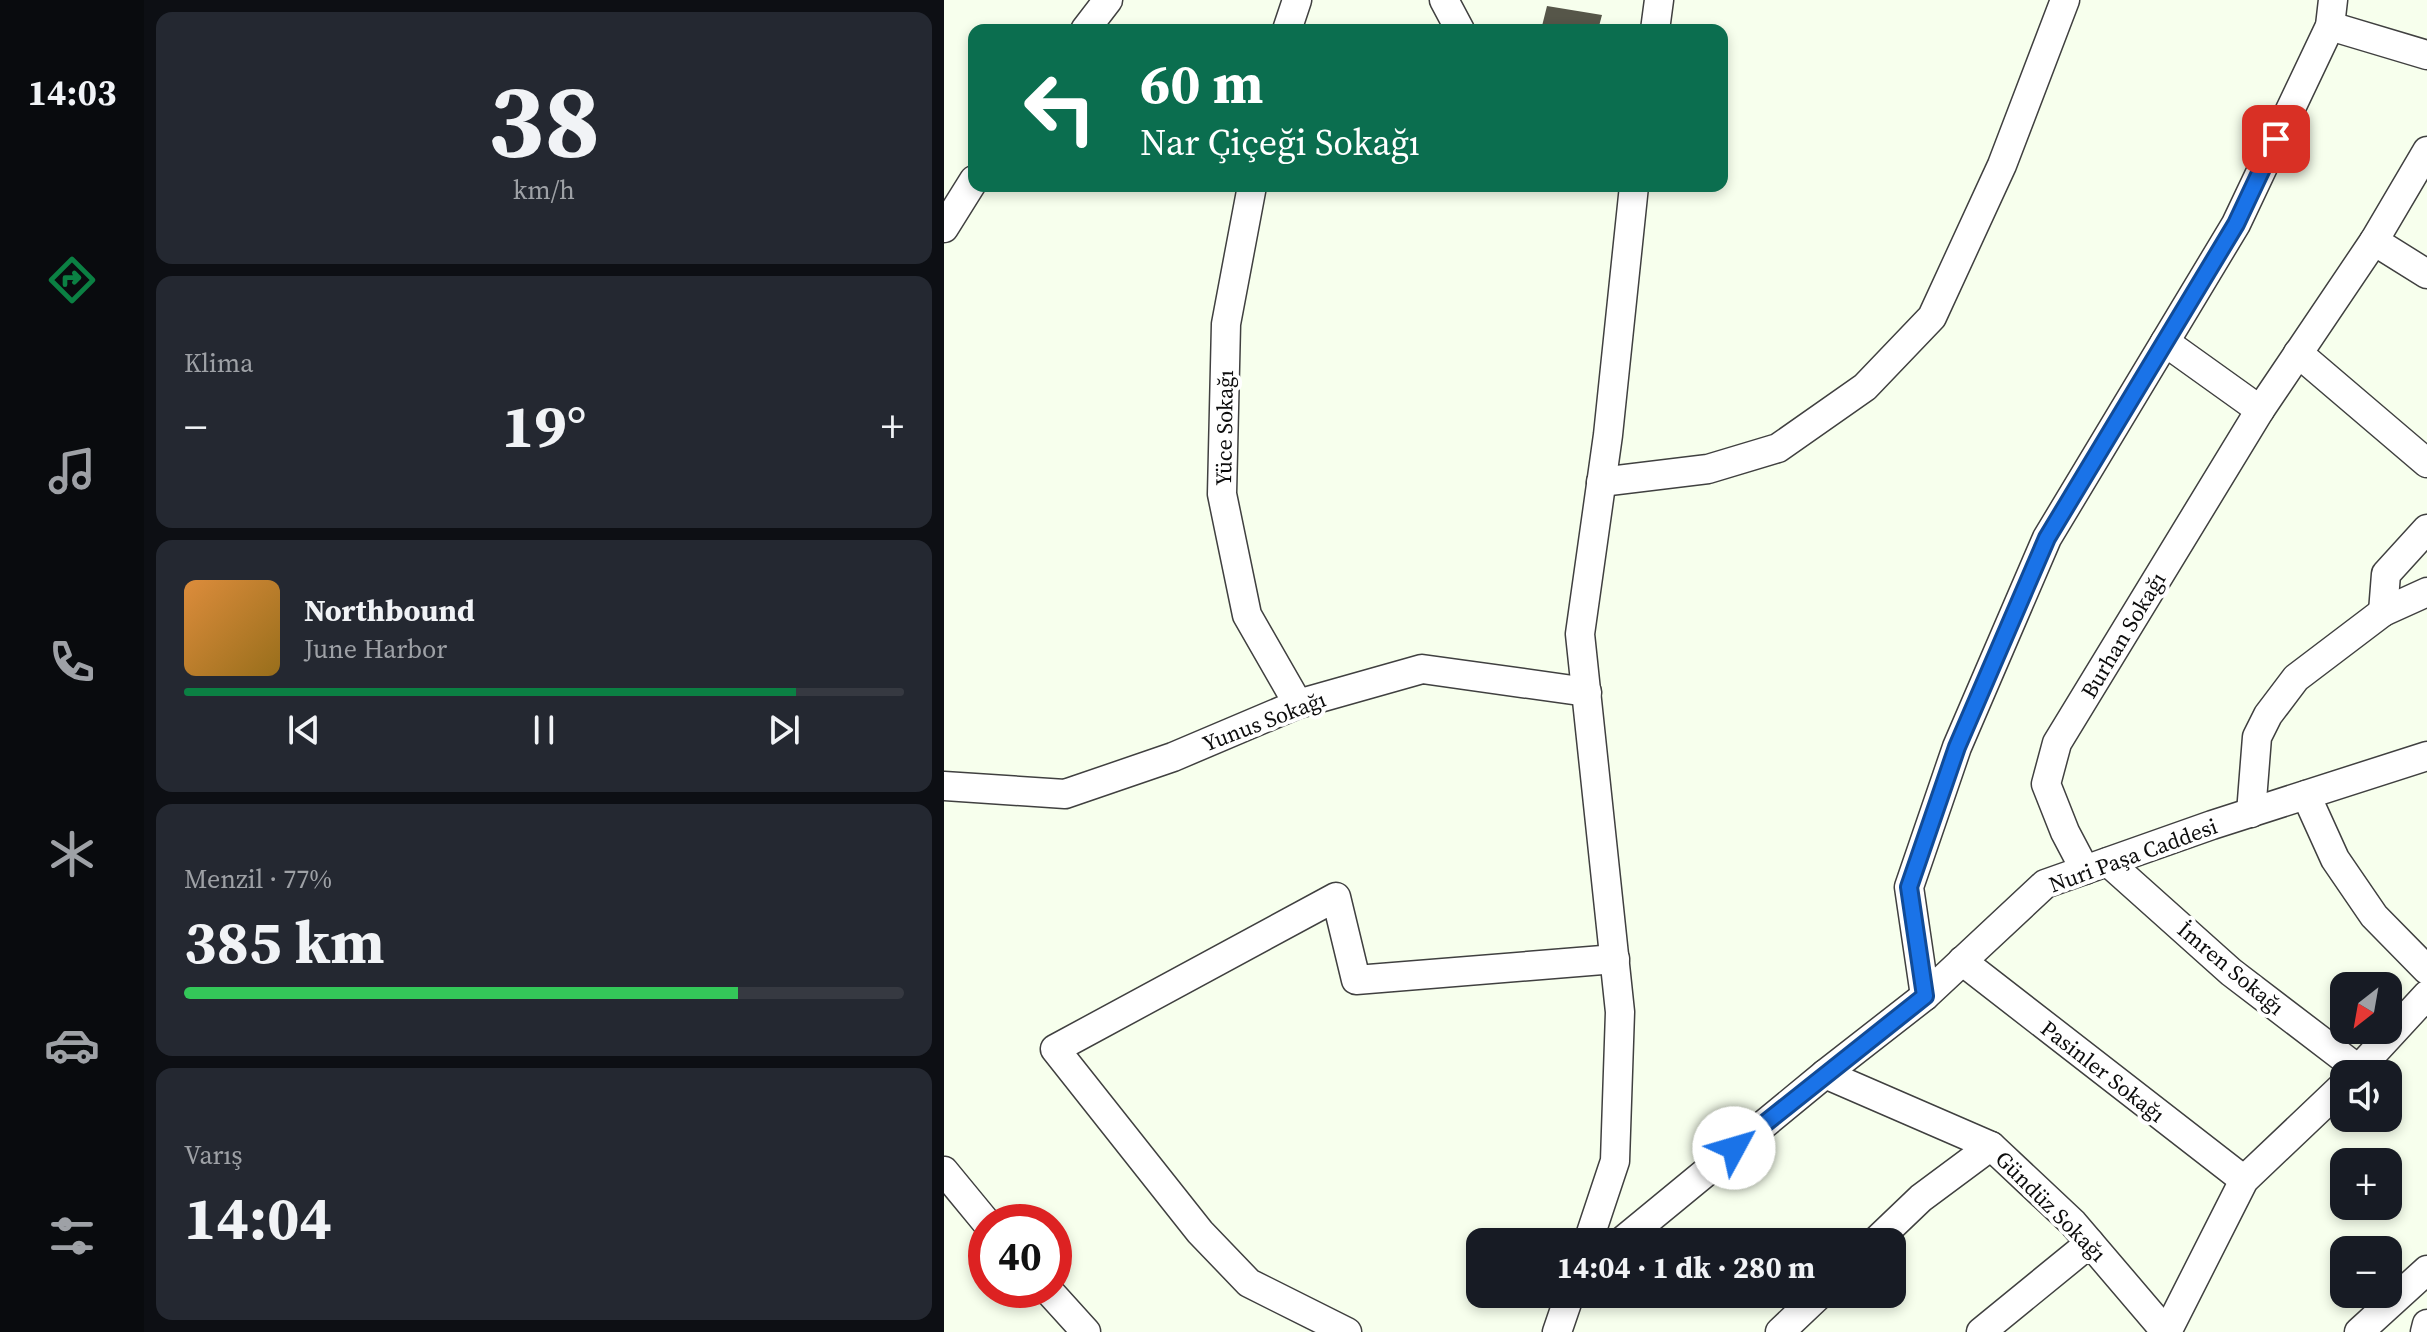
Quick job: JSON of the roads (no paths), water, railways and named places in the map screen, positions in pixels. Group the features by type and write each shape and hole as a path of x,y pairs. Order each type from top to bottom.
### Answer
{"street":[{"path":"1090,24 1108,0"},
{"path":"1289,24 1297,0"},
{"path":"1444,0 1457,24"},
{"path":"1656,24 1659,0"},
{"path":"1601,482 1708,469 1778,448 1865,387 1932,317 2002,165 2065,0"},
{"path":"1925,996 1909,887 1957,747 2047,538 2236,224 2332,13 2427,55"},
{"name":"Burhan Sokağı","path":"2097,866 2065,832 2046,784 2057,743 2260,410 2374,241 2427,151"},
{"path":"944,228 968,190"},
{"name":"Yüce Sokağı","path":"1251,192 1226,324 1222,494 1247,615 1298,704"},
{"path":"1593,1228 1615,1161 1620,1012 1580,634 1601,482 1633,192"},
{"path":"2374,241 2427,274"},
{"path":"2165,342 2260,410"},
{"path":"2298,353 2427,463"},
{"path":"2383,612 2386,574 2427,529"},
{"path":"2251,813 2257,737 2268,715 2296,678 2383,612 2427,592"},
{"name":"Yunus Sokağı","path":"944,786 1065,794 1173,757 1298,704 1422,669 1587,692"},
{"name":"Nuri Paşa Caddesi","path":"1638,1228 1925,996 2045,884 2427,756"},
{"path":"2306,795 2335,859 2350,882 2374,916 2427,970"},
{"name":"İmren Sokağı","path":"2097,866 2231,972 2333,1060"},
{"path":"1347,1332 1249,1283 1200,1232 1055,1049 1336,897 1356,980 1615,959"},
{"name":"Pasinler Sokağı","path":"1962,961 2244,1180"},
{"path":"2367,1060 2427,995"},
{"name":"Gündüz Sokağı","path":"1825,1074 1991,1146 2073,1223 2166,1332"},
{"path":"2166,1332 2244,1180 2330,1097"},
{"path":"1890,1228 1921,1198 1991,1146"},
{"path":"944,1171 971,1204"},
{"path":"1981,1332 2090,1243"},
{"path":"2359,1332 2427,1270"},
{"path":"1064,1308 1086,1332"},
{"path":"1557,1332 1565,1308"},
{"path":"1780,1332 1805,1308"},
{"path":"2425,1332 2427,1324"}]}
